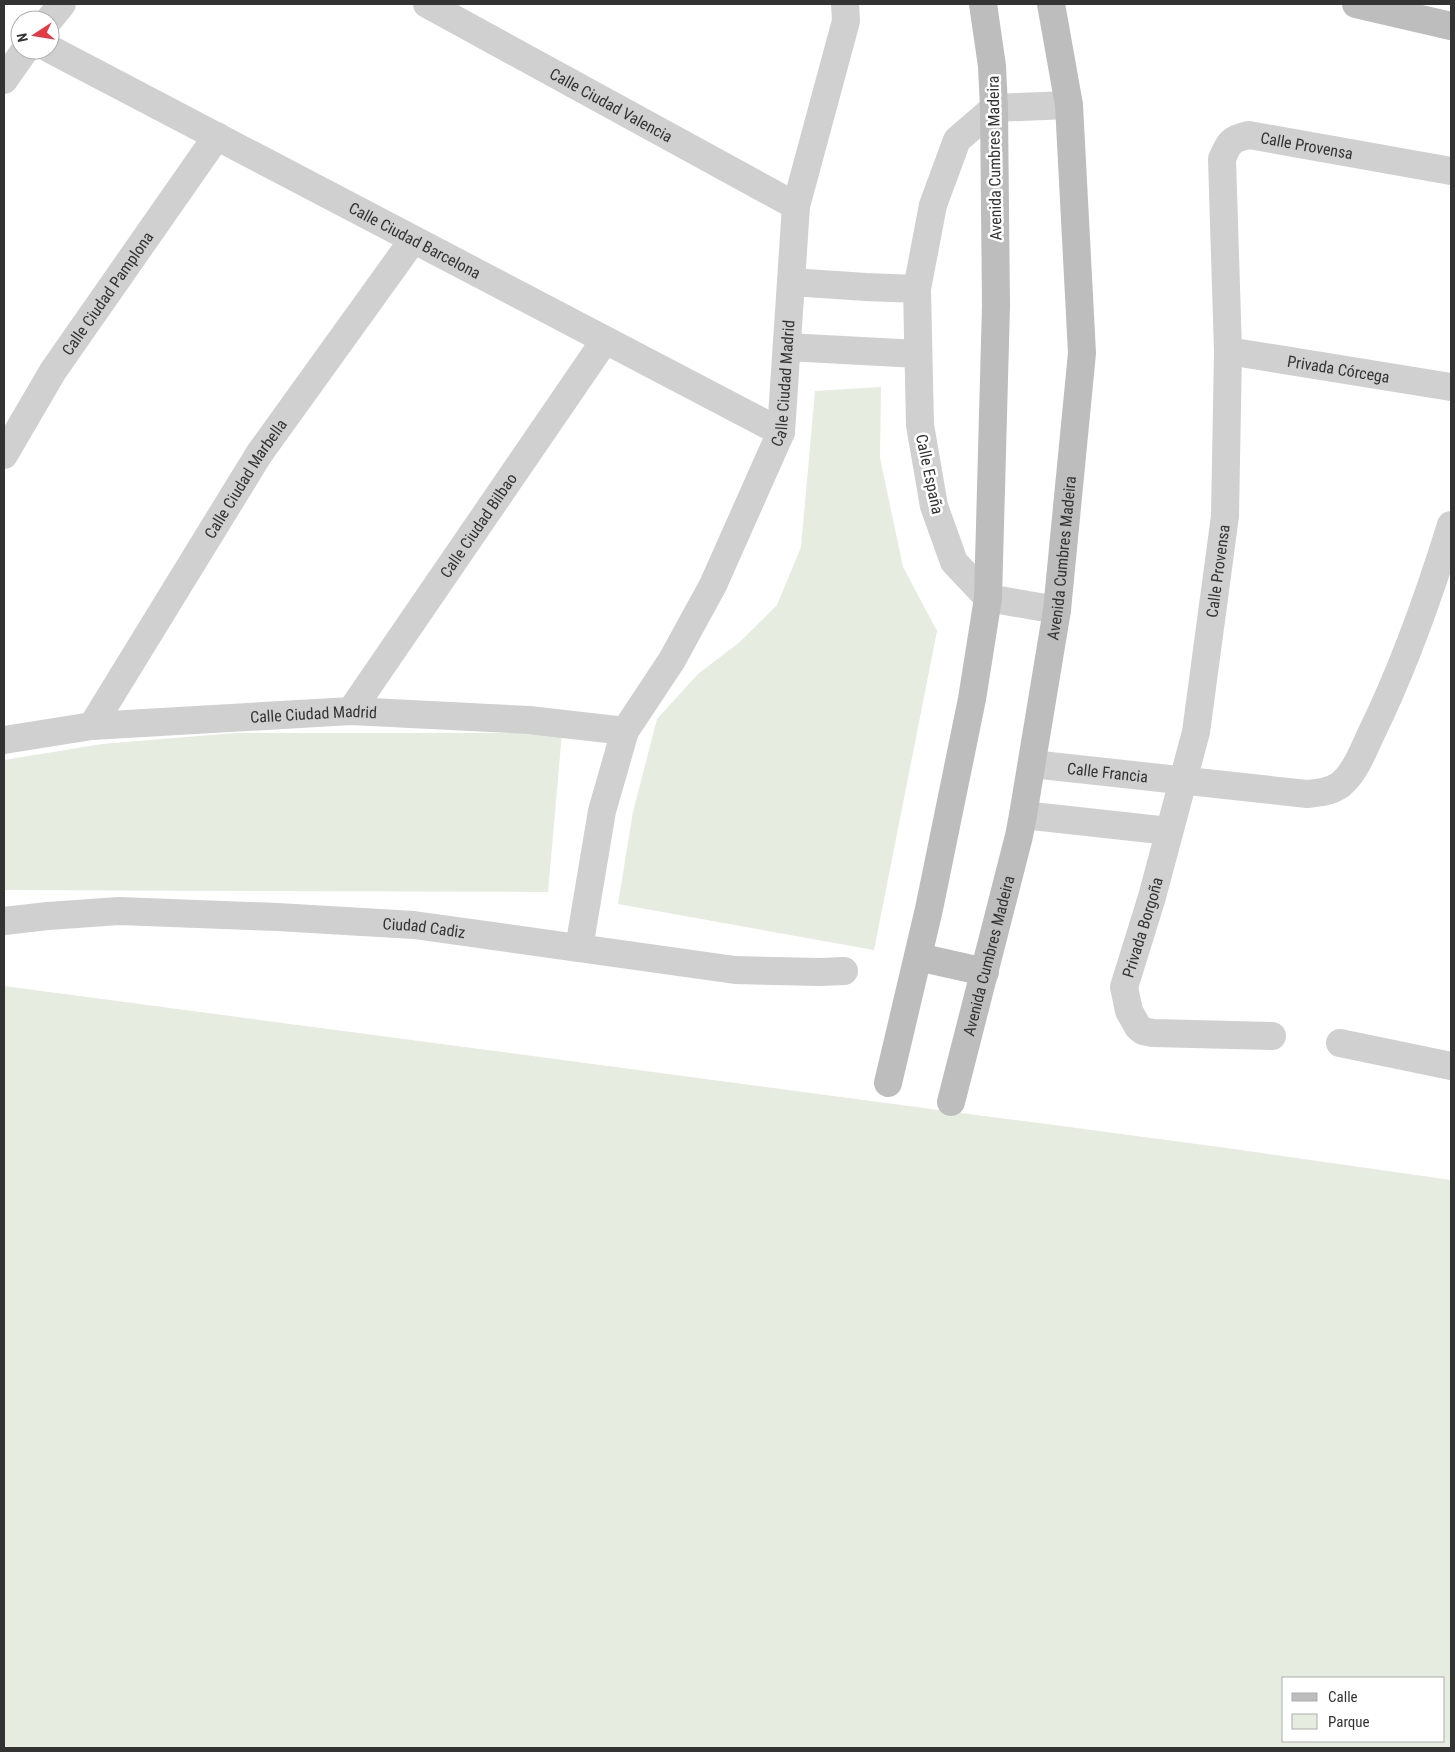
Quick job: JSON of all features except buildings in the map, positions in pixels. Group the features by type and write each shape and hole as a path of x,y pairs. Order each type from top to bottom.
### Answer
{"street":[{"name":"Calle Ciudad Valencia","path":"427,4 796,206"},
{"name":"Calle Ciudad Madrid","path":"579,948 602,811 625,732 672,660 713,585 781,432 796,206 846,21 845,4"},
{"name":"Avenida Cumbres Madeira","path":"888,1083 918,957 972,699 988,598 996,306 994,108 992,66 983,4"},
{"name":"Avenida Cumbres Madeira","path":"952,1102 1019,836 1032,764 1057,610 1082,353 1068,105 1052,4"},
{"path":"1356,4 1451,26"},
{"name":"Calle Ciudad Barcelona","path":"60,54 781,432"},
{"path":"4,80 19,60"},
{"path":"994,108 1068,105"},
{"name":"Calle España","path":"988,598 954,562 934,506 920,425 917,288 933,206 956,140 994,108"},
{"name":"Calle Provensa","path":"1183,781 1196,732 1225,516 1228,351 1222,159 1227,148 1236,138 1249,135 1451,171"},
{"name":"Calle Ciudad Pamplona","path":"4,455 53,372 217,136"},
{"name":"Calle Ciudad Marbella","path":"92,726 259,454 413,240"},
{"path":"791,282 917,288"},
{"name":"Calle Ciudad Bilbao","path":"351,711 605,340"},
{"path":"787,347 918,354"},
{"name":"Privada Córcega","path":"1228,351 1451,387"},
{"path":"1183,781 1307,794 1324,793 1340,786 1356,767 1386,705 1436,576 1451,525"},
{"path":"988,598 1057,610"},
{"name":"Calle Ciudad Madrid","path":"4,740 92,726 351,711 529,720 625,732"},
{"name":"Calle Francia","path":"1032,764 1183,781"},
{"name":"Privada Borgoña","path":"1183,781 1152,897 1124,987 1127,1005 1134,1021 1143,1031 1153,1033 1272,1036"},
{"path":"1023,815 1169,831"},
{"name":"Ciudad Cadiz","path":"4,922 48,916 119,911 277,917 414,925 735,970 844,971"},
{"path":"918,957 985,972"},
{"path":"1340,1043 1450,1063"}],"green space":[{"path":"881,387 880,458 903,567 937,631 874,950 618,904 633,812 657,719 698,674 741,641 777,605 801,547 815,391"},
{"path":"235,733 562,733 548,892 4,890 4,760 102,744"},
{"path":"4,986 1234,1149 1451,1180 1451,1748 4,1748"}]}
